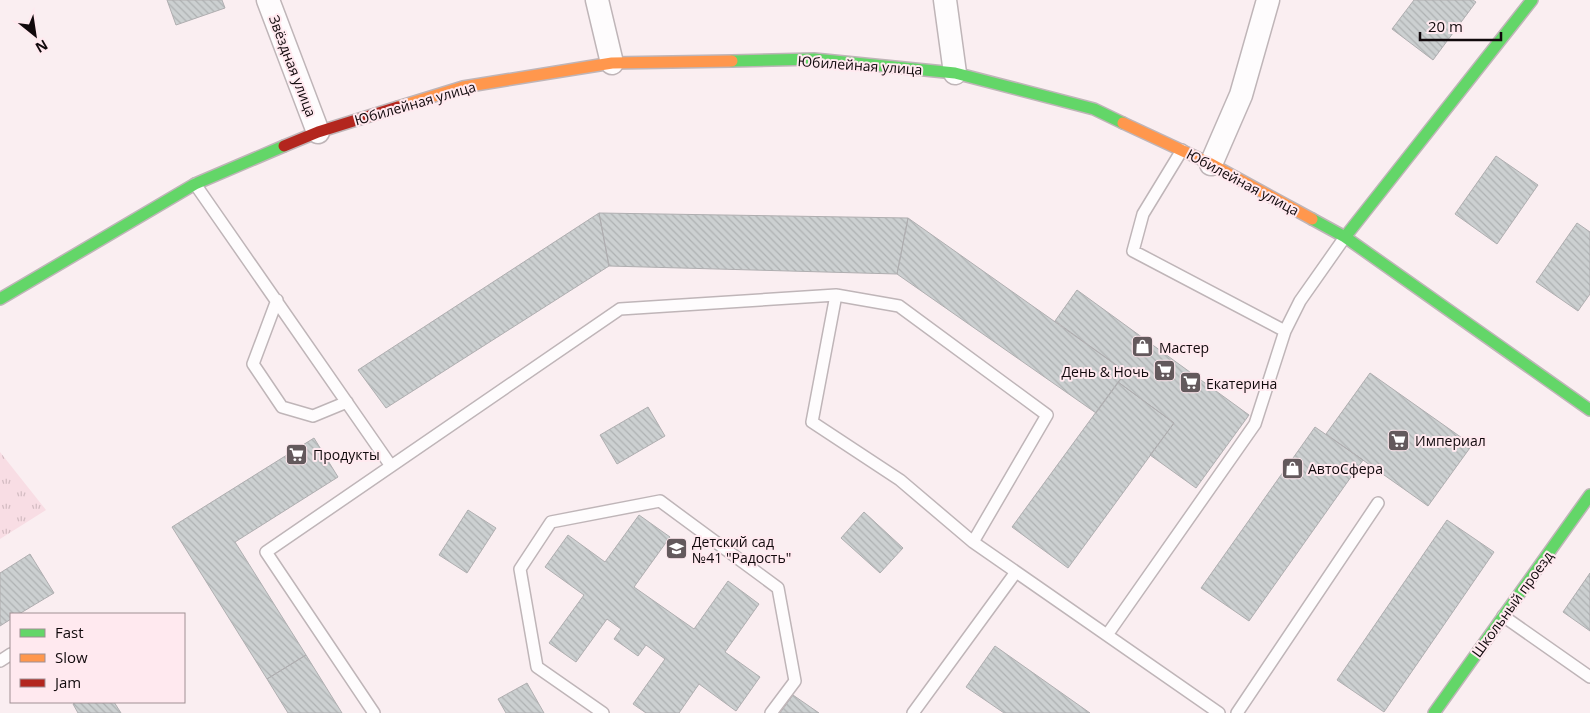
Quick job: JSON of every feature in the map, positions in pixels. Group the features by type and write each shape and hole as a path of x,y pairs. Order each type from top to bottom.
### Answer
{"street":[{"name":"Звёздная улица","path":"268,0 318,132"},
{"path":"597,0 612,63"},
{"path":"945,0 955,73"},
{"path":"1211,164 1241,95 1268,0"},
{"path":"1345,237 1532,0"},
{"name":"Юбилейная улица","path":"0,299 195,184 318,132 463,87 612,63 814,59 955,73 1094,109 1211,164 1345,237 1590,410"},
{"name":"Школьный проезд","path":"1434,713 1590,495"}],"lane":[{"path":"1182,150 1143,214 1133,251 1285,330"},
{"path":"195,184 391,466"},
{"path":"1107,635 1255,424 1285,330 1300,300 1345,237"},
{"path":"836,295 812,422 900,480 973,542 1219,713"},
{"path":"374,713 266,552 620,309 836,295 899,306 1047,415 973,542"},
{"path":"277,300 253,364 282,407 313,416 347,402"},
{"path":"603,713 537,667 520,569 551,522 660,501 778,588 795,681 771,713"},
{"path":"1237,713 1378,503"},
{"path":"913,713 1016,572"},
{"path":"1503,616 1590,677"}],"green space":[{"path":"0,452 46,510 0,539"}],"building":[{"path":"167,0 222,0 225,8 176,25"},
{"path":"1414,0 1473,0 1476,2 1433,60 1392,29"},
{"path":"1496,156 1538,185 1497,244 1455,214"},
{"path":"599,213 609,266 386,408 358,370"},
{"path":"599,213 908,218 897,274 609,266"},
{"path":"908,218 1126,372 1096,413 897,274"},
{"path":"1577,223 1590,232 1590,294 1578,311 1536,282"},
{"path":"1077,290 1249,415 1196,488 1150,455 1174,423 1118,382 1126,372 1055,321"},
{"name":"Империал","path":"1370,373 1472,445 1428,506 1326,434"},
{"path":"1118,382 1174,423 1068,568 1012,527"},
{"path":"648,407 665,436 617,464 600,435"},
{"path":"1315,427 1363,460 1249,621 1201,588"},
{"path":"314,438 338,477 235,542 306,655 267,679 172,527"},
{"path":"468,510 496,528 467,573 439,555"},
{"path":"864,512 903,548 880,573 841,538"},
{"path":"639,515 670,537 634,587 694,629 728,581 759,604 725,652 760,677 736,711 699,684 679,713 646,713 633,704 665,659 646,645 638,656 614,639 621,629 607,619 576,662 549,643 584,595 545,567 568,535 605,562"},
{"path":"1447,520 1494,552 1384,712 1337,680"},
{"path":"30,554 54,593 21,613 10,613 10,620 0,626 0,573"},
{"path":"1590,573 1590,631 1563,612"},
{"path":"995,646 1090,713 1004,713 966,687"},
{"path":"306,655 342,713 288,713 267,679"},
{"path":"527,683 544,713 506,713 498,699"},
{"path":"793,695 819,713 780,713"},
{"path":"115,703 121,713 78,713 73,704"}],"traffic: fast":[{"path":"1345,237 1532,0"},
{"path":"732,61 814,59 955,73 1094,109 1123,123"},
{"path":"0,299 195,184 284,146"},
{"path":"1312,219 1345,237 1590,410"},
{"path":"1434,713 1590,495"}],"traffic: slow":[{"path":"398,107 463,87 612,63 732,61"},
{"path":"1123,123 1211,164 1312,219"}],"traffic: jam":[{"path":"284,146 318,132 398,107"}],"place":[{"name":"Мастер","path":"1143,347"},
{"name":"День & Ночь","path":"1165,371"},
{"name":"Екатерина","path":"1190,383"},
{"name":"Империал","path":"1399,440"},
{"name":"Продукты","path":"297,454"},
{"name":"АвтоСфера","path":"1292,468"},
{"name":"Детский сад №41 \"Радость\"","path":"676,549"}]}
